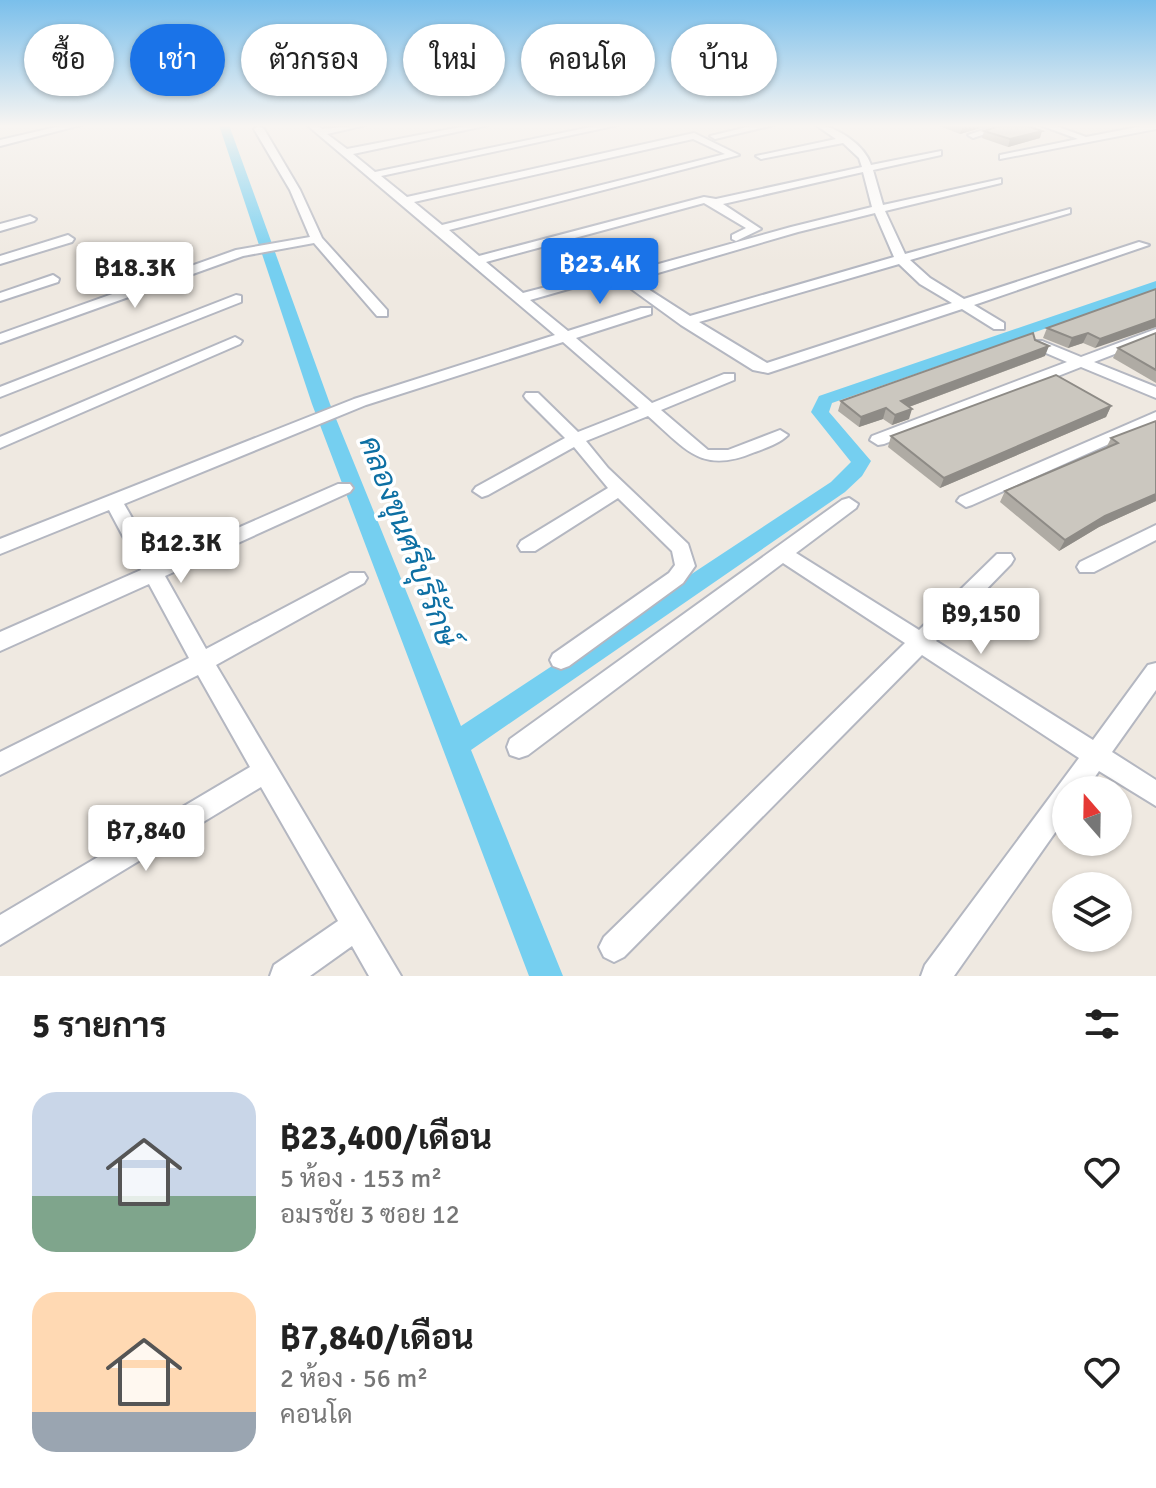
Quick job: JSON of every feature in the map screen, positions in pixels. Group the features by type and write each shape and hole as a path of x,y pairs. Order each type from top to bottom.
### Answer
{"street":[{"path":"284,171 317,239 382,313"},
{"path":"367,171 709,457 728,454 780,435"},
{"path":"373,175 394,171"},
{"path":"405,201 540,171"},
{"path":"440,229 678,171"},
{"path":"720,201 867,171"},
{"path":"870,171 879,211 901,259 925,281 999,326"},
{"path":"997,181 795,229 626,278 627,282 758,367 768,368 1143,245"},
{"path":"476,261 704,200 711,201 755,229 521,298"},
{"path":"686,322 1066,211"},
{"path":"0,228 30,219"},
{"path":"0,260 68,239"},
{"path":"0,339 260,248 317,239"},
{"path":"0,297 53,279"},
{"path":"0,392 236,299"},
{"path":"0,547 360,402 646,311"},
{"path":"878,440 1156,333"},
{"path":"0,443 235,341"},
{"path":"1037,344 1156,393"},
{"path":"482,491 576,439 729,377"},
{"path":"532,396 576,439 619,489 681,549 685,566 676,578 561,660"},
{"path":"966,501 1156,417"},
{"path":"0,642 344,488"},
{"path":"528,546 619,489"},
{"path":"114,502 202,662 386,976"},
{"path":"519,747 849,504"},
{"path":"1087,567 1156,532"},
{"path":"782,553 1156,794"},
{"path":"614,947 1004,559"},
{"path":"0,764 202,662 357,578"},
{"path":"1081,776 1156,672"},
{"path":"0,931 265,771"},
{"path":"936,976 1052,815"},
{"path":"285,976 356,925"}],"building":[{"path":"1156,289 1156,319 1100,339 1088,333 1072,338 1047,328"},
{"path":"1033,333 1035,340 1049,346 901,401 912,409 895,415 886,408 861,417 841,401"},
{"path":"1156,333 1156,370 1118,348"},
{"path":"1056,375 1111,406 944,478 891,436"},
{"path":"1156,421 1156,494 1105,516 1065,540 1005,491 1118,443 1111,438"}],"waterway":[{"name":"คลองขุนศรีบุรีรักษ์","path":"240,171 321,404 455,745"},
{"path":"455,745 838,487 855,472 861,461 820,412 825,400 1156,285"},
{"name":"คลองขุนศรีบุรีรักษ์","path":"455,745 546,976"}]}
